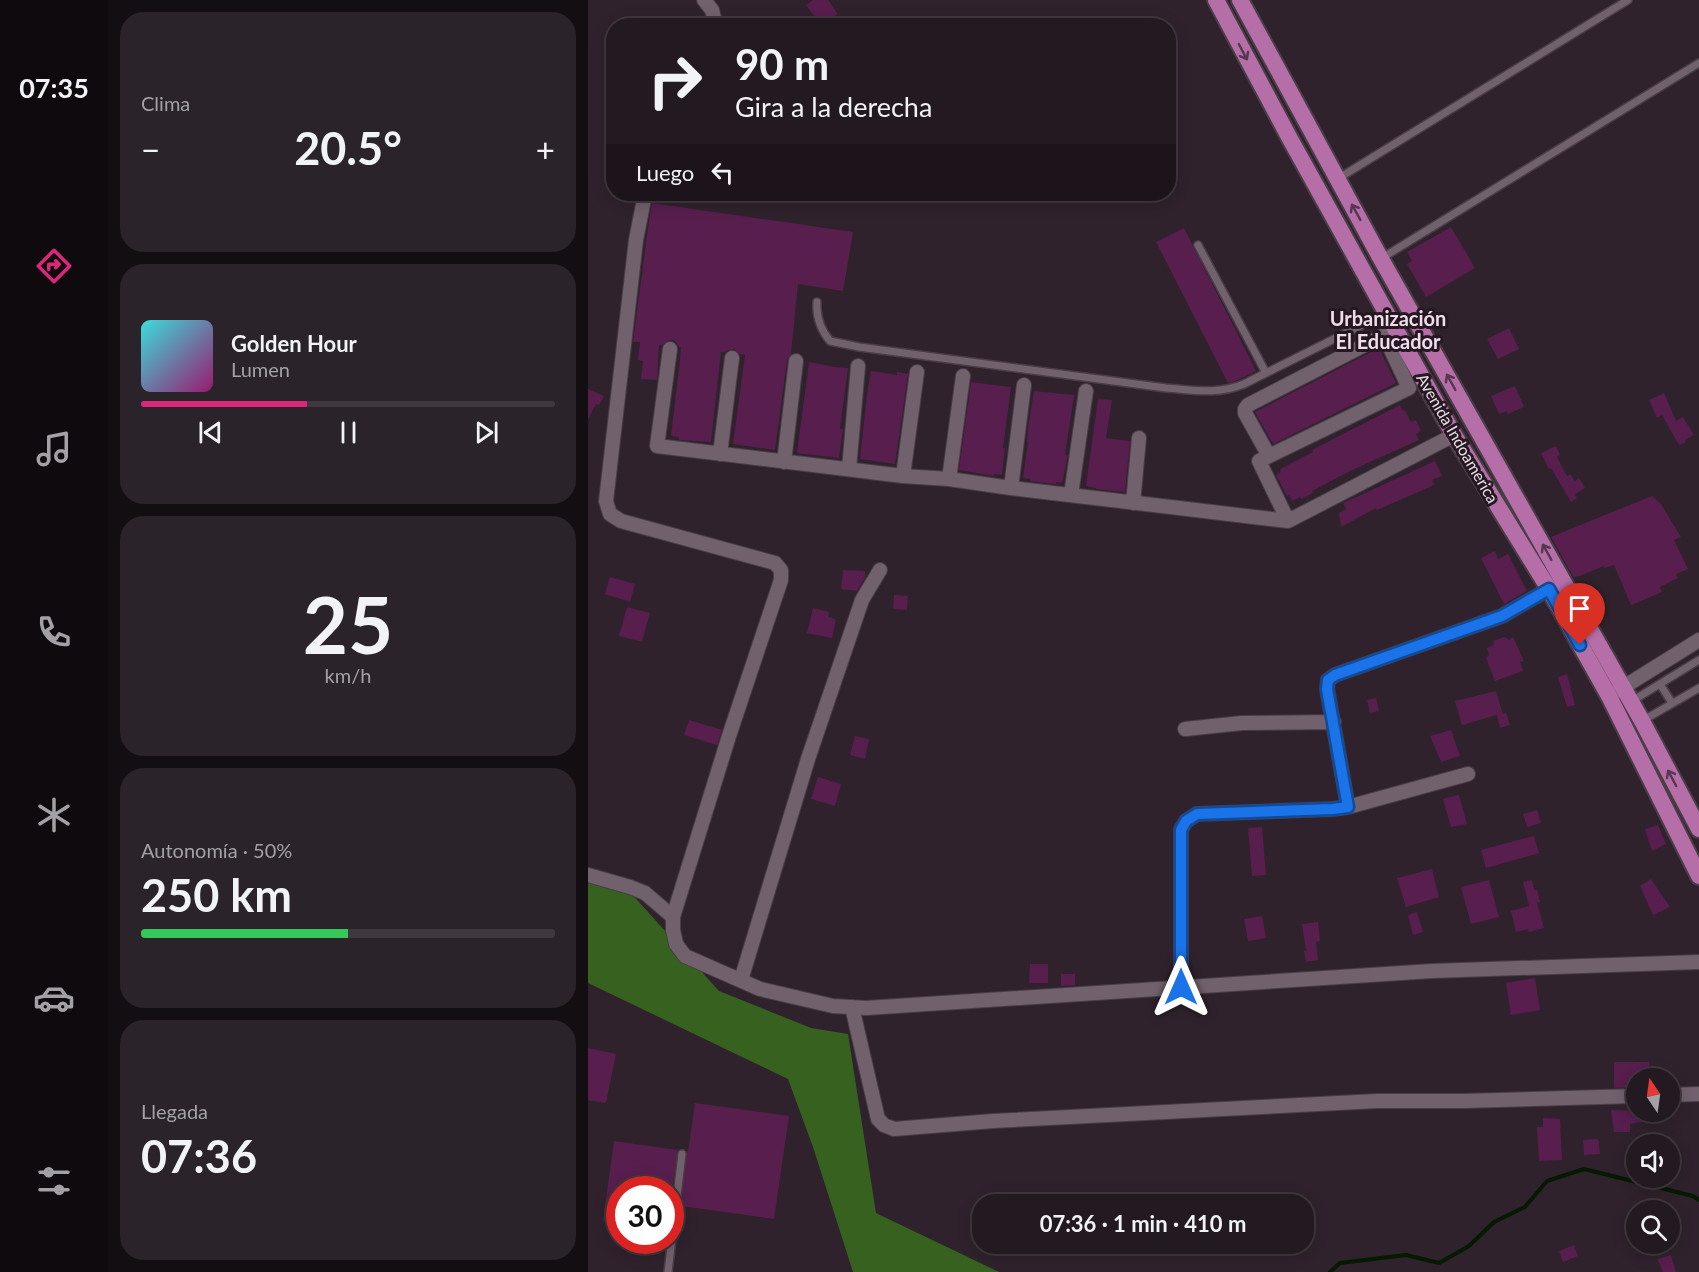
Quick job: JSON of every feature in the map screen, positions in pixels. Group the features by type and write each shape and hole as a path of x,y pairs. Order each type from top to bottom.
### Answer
{"main road":[{"name":"Avenida Indoamerica","path":"1216,0 1454,435 1620,699 1642,721 1699,830"},
{"name":"Avenida Indoamerica","path":"1240,0 1620,699 1699,876"}],"street":[{"path":"704,0 712,10 714,18"},
{"path":"644,201 636,240 606,501 610,514 621,521 775,563 781,570 781,580 729,736 674,917 673,930 676,944 685,956 759,989 833,1006 866,1008 1432,971 1699,962"},
{"path":"1269,456 1245,413 1248,405 1384,335 1409,388 1259,461 1288,521"},
{"path":"670,349 657,446 1288,521 1454,435"},
{"path":"720,454 732,358"},
{"path":"784,462 796,361"},
{"path":"849,469 858,366"},
{"path":"903,476 917,372"},
{"path":"949,479 963,376"},
{"path":"1011,488 1024,385"},
{"path":"1071,495 1086,391"},
{"path":"1133,503 1139,438"},
{"path":"741,980 808,759 862,600 880,570"},
{"path":"1348,807 1327,689 1328,680 1335,675 1502,616 1549,589"},
{"path":"1620,699 1699,640"},
{"path":"1185,729 1242,723 1334,722"},
{"path":"1181,987 1181,830 1186,821 1197,814 1348,807 1468,774"},
{"path":"588,875 645,893 674,917"},
{"path":"852,1007 878,1119 884,1125 894,1129 993,1121 1377,1101 1626,1096"},
{"path":"1680,1095 1699,1094"}],"lane":[{"path":"1338,179 1628,0"},
{"path":"1381,259 1699,63"},
{"path":"1198,245 1266,373"},
{"path":"817,302 817,319 820,328 830,341 859,347 1166,388 1214,392 1236,387 1386,313"},
{"path":"1620,699 1660,684 1699,660"},
{"path":"1660,684 1672,703"},
{"path":"1642,721 1699,688"},
{"path":"668,1272 682,1154"}],"green space":[{"path":"588,882 630,892 719,991 811,1028 848,1034 876,1213 999,1272 853,1272 813,1147 788,1079 588,983"}],"building":[{"path":"813,0 828,0 838,14 832,18 816,18 806,5"},
{"path":"652,203 853,232 843,291 798,284 791,354 787,360 775,450 733,444 745,355 734,349 721,352 711,442 679,440 679,437 671,436 681,347 676,342 672,340 659,345 657,380 641,379 643,361 638,360 640,342 633,342"},
{"path":"1451,227 1475,268 1426,297 1407,264 1412,261 1407,252"},
{"path":"1184,228 1256,371 1233,382 1228,383 1156,242"},
{"path":"1509,328 1519,349 1498,359 1487,339"},
{"path":"1379,348 1396,383 1273,444 1255,412"},
{"path":"809,362 848,368 840,429 843,429 839,458 797,453"},
{"path":"871,371 897,375 897,372 908,374 895,464 860,459"},
{"path":"971,382 1011,387 1002,475 994,474 994,476 959,470"},
{"path":"1515,386 1524,407 1508,414 1507,411 1499,414 1491,396"},
{"path":"588,389 604,396 599,405 596,404 588,419"},
{"path":"1034,391 1074,395 1065,455 1068,455 1062,483 1030,481 1030,479 1023,478"},
{"path":"1664,393 1676,421 1683,417 1694,435 1679,445 1662,415 1657,418 1649,400"},
{"path":"1098,399 1112,400 1106,438 1130,441 1125,492 1086,486"},
{"path":"1400,405 1411,422 1416,420 1421,431 1416,434 1419,440 1350,471 1301,499 1300,497 1292,501 1289,495 1287,496 1276,475 1281,472 1280,469"},
{"path":"1556,446 1560,455 1557,457 1567,476 1570,474 1575,481 1579,478 1585,488 1575,494 1577,498 1571,502 1541,453"},
{"path":"1435,461 1442,476 1432,480 1434,485 1377,510 1376,508 1341,527 1339,513 1346,509 1343,503"},
{"path":"1652,496 1661,504 1681,537 1674,540 1688,569 1676,574 1678,578 1660,587 1662,592 1631,605 1614,565 1604,568 1604,566 1574,578 1551,537"},
{"path":"1495,551 1498,559 1508,554 1527,591 1504,604 1481,558"},
{"path":"843,570 865,571 865,578 857,591 841,589"},
{"path":"610,577 635,584 630,602 605,594"},
{"path":"894,595 908,596 907,610 893,609"},
{"path":"627,607 650,613 642,642 619,636"},
{"path":"813,608 829,612 828,617 836,619 832,638 807,633"},
{"path":"1505,637 1509,640 1513,637 1524,661 1520,662 1523,671 1495,681 1486,658 1489,655 1487,648 1494,645 1493,641"},
{"path":"1567,674 1575,705 1567,707 1558,677"},
{"path":"1496,691 1503,714 1506,713 1510,725 1500,728 1497,715 1462,725 1455,701"},
{"path":"1376,698 1379,711 1370,713 1367,700"},
{"path":"689,720 722,730 717,745 684,735"},
{"path":"1451,730 1460,756 1441,762 1430,736"},
{"path":"855,736 869,739 865,759 850,755"},
{"path":"818,777 841,784 835,806 811,799"},
{"path":"1459,795 1467,824 1451,827 1443,799"},
{"path":"1537,810 1541,823 1527,827 1523,814"},
{"path":"1658,825 1666,844 1652,851 1645,829"},
{"path":"1262,827 1266,875 1252,876 1248,828"},
{"path":"1534,836 1539,853 1486,868 1481,850"},
{"path":"1432,869 1439,897 1406,907 1397,878"},
{"path":"1651,879 1670,907 1653,915 1640,886"},
{"path":"1489,880 1499,917 1471,924 1461,887"},
{"path":"1532,880 1540,902 1537,902 1544,928 1529,932 1528,929 1516,932 1511,911 1529,906 1523,882"},
{"path":"1417,912 1423,932 1413,935 1408,915"},
{"path":"1262,916 1266,938 1248,941 1244,919"},
{"path":"1318,922 1320,941 1316,942 1318,960 1306,962 1302,924"},
{"path":"1030,964 1048,964 1048,983 1029,983"},
{"path":"1061,974 1075,974 1075,985 1061,986"},
{"path":"1535,978 1540,1010 1511,1015 1506,983"},
{"path":"588,1048 616,1054 606,1103 588,1100"},
{"path":"1614,1062 1649,1062 1649,1068 1626,1068 1626,1087 1614,1088"},
{"path":"695,1103 789,1116 774,1219 684,1206 684,1178"},
{"path":"1611,1110 1626,1111 1626,1122 1641,1122 1630,1124 1630,1132 1614,1132"},
{"path":"1543,1118 1560,1119 1562,1160 1539,1161 1537,1127 1543,1127"},
{"path":"1598,1139 1600,1154 1584,1155 1583,1140"},
{"path":"614,1141 678,1150 674,1176 609,1176"},
{"path":"606,1199 606,1221 603,1221"},
{"path":"1574,1245 1578,1256 1563,1262 1559,1251"},
{"path":"1671,1255 1676,1272 1663,1272 1657,1259"}],"waterway":[{"path":"1330,1272 1340,1263 1406,1255 1439,1263 1469,1246 1494,1222 1525,1207 1547,1181 1584,1169 1693,1196 1699,1200"}],"district":[{"name":"Urbanización El Educador","path":"1388,330"}],"route":[{"path":"1181,987 1181,830 1186,821 1197,814 1348,807 1327,689 1328,680 1335,675 1502,616 1549,589 1580,645"}]}
